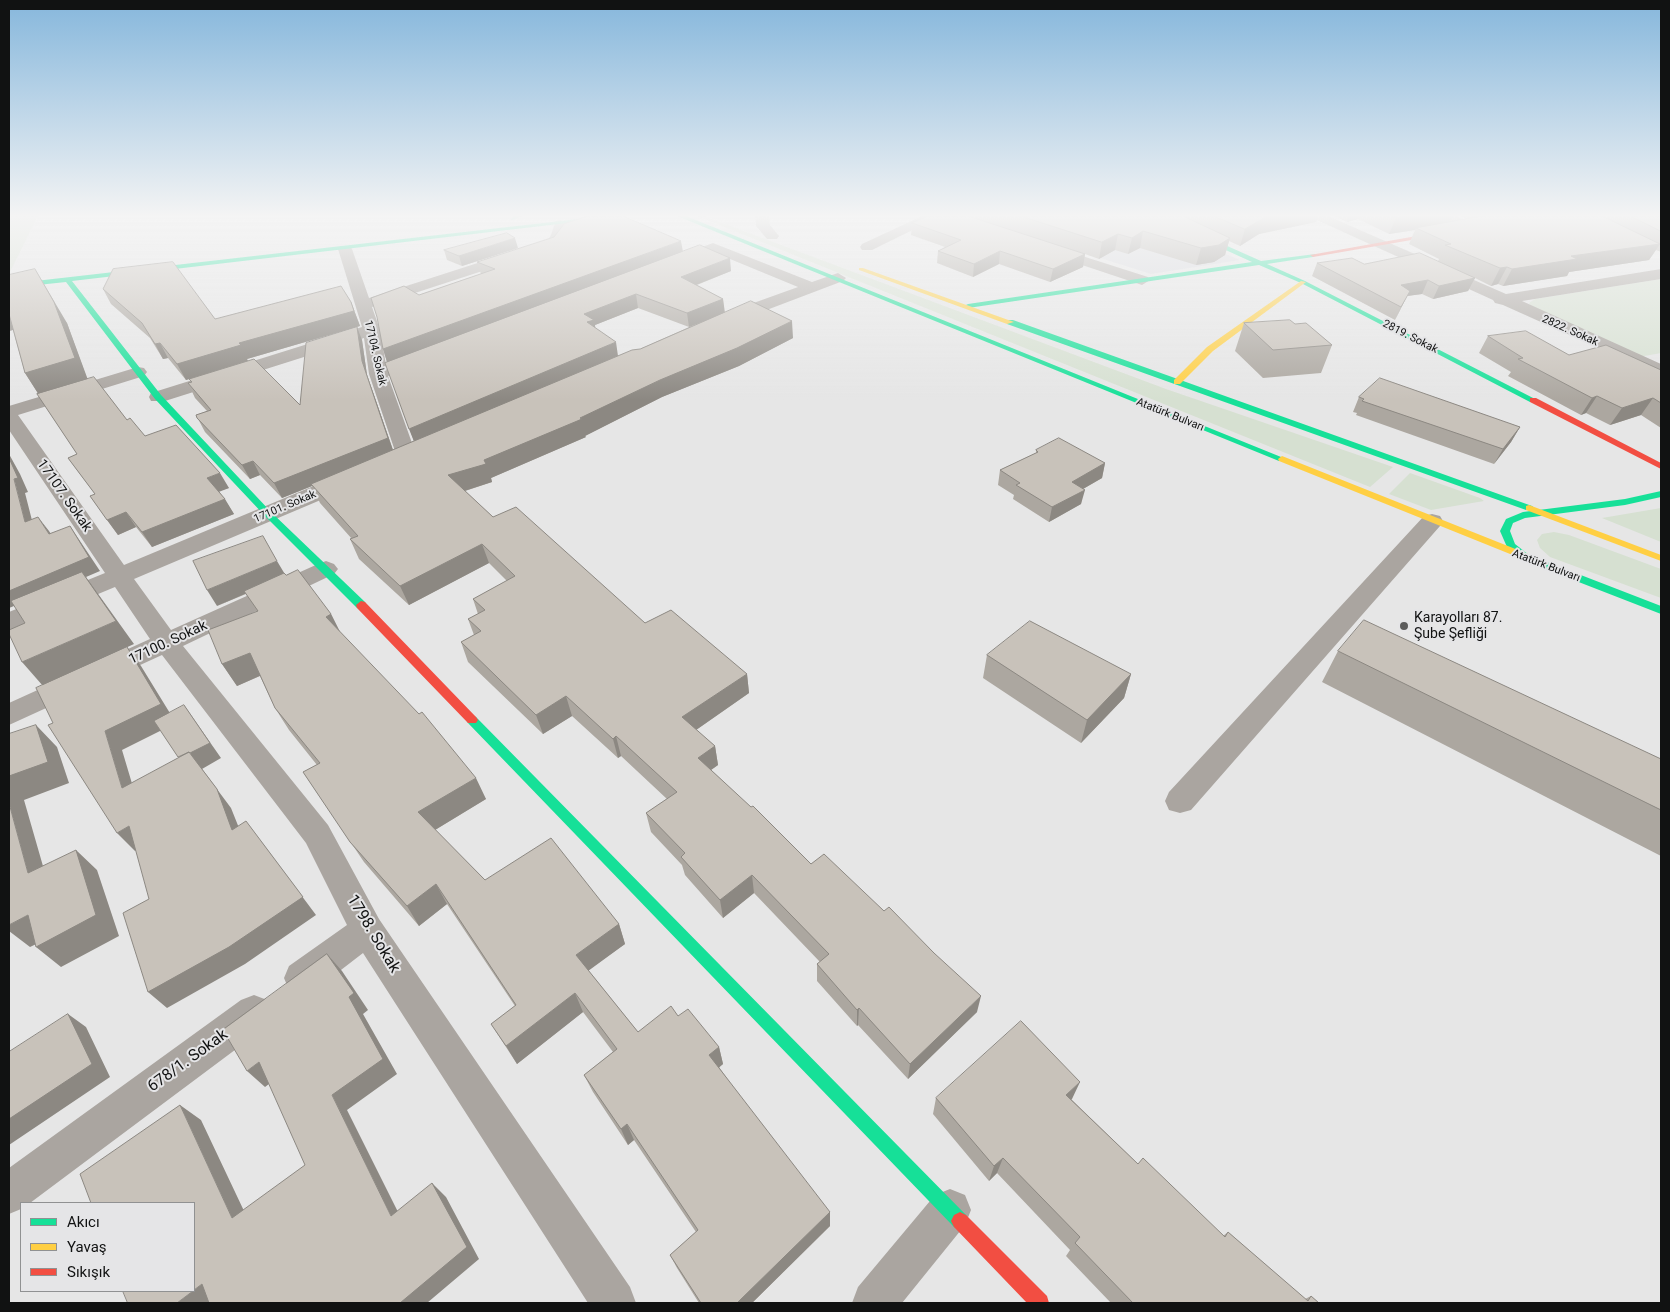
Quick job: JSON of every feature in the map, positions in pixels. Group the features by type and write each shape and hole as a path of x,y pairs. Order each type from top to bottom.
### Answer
{"main road":[{"path":"9,284 44,277"},
{"path":"9,284 93,277"},
{"name":"Atatürk Bulvarı","path":"857,277 1432,521 1661,610"},
{"name":"Atatürk Bulvarı","path":"864,277 968,306 1543,513 1661,558"},
{"path":"968,306 1162,277"},
{"name":"2819. Sokak","path":"1293,277 1661,466"},
{"path":"68,280 158,397 268,514 326,569 1040,1303"},
{"path":"1177,382 1210,349 1303,282"},
{"path":"1527,558 1511,545 1504,531 1509,521 1523,515 1625,502 1661,494"}],"street":[{"name":"17104. Sokak","path":"354,277 371,330 378,374 408,456"},
{"path":"363,305 449,277"},
{"path":"786,277 810,287"},
{"path":"711,326 833,277"},
{"path":"1133,277 1142,280"},
{"name":"2822. Sokak","path":"1453,277 1661,371"},
{"path":"1501,300 1641,277"},
{"path":"158,397 371,330"},
{"path":"378,374 434,353"},
{"path":"1639,361 1661,358"},
{"path":"9,412 138,372"},
{"name":"17107. Sokak","path":"9,416 118,575"},
{"name":"17101. Sokak","path":"9,622 364,474"},
{"path":"1180,801 1432,521"},
{"name":"17100. Sokak","path":"9,714 167,644 326,569"},
{"name":"1798. Sokak","path":"118,575 167,644 317,834 367,930 614,1303"},
{"name":"678/1. Sokak","path":"9,1193 367,930"},
{"path":"874,1303 950,1210"}],"green space":[{"path":"849,277 868,277 1166,389 1393,467 1370,487"},
{"path":"1661,279 1661,353 1639,357 1531,307 1529,303 1535,299"},
{"path":"1410,473 1484,501 1431,510 1389,494"},
{"path":"1661,508 1661,542 1602,518"},
{"path":"1554,532 1569,535 1661,569 1661,598 1550,557 1540,548 1537,540 1542,534"}],"building":[{"path":"9,277 40,277 54,302 75,358 25,373 9,314"},
{"path":"109,277 184,277 215,319 341,286 354,311 239,343 241,345 177,364 160,343 155,344 142,323 103,289"},
{"path":"471,277 581,277 383,349 371,298 404,286 419,295"},
{"path":"614,277 681,277 723,299 687,313 636,294 584,314 594,320 587,322 616,342 409,429 385,363"},
{"path":"1344,277 1475,278 1439,286 1428,280 1401,285 1410,291 1401,307"},
{"path":"751,301 792,321 737,348 660,380 580,418 582,419 484,460 486,464 448,475 493,517 516,507 645,623 671,610 747,674 682,717 715,746 698,758 751,807 753,806 811,864 824,854 884,911 889,907 934,953 981,996 910,1064 859,1008 857,1010 817,964 829,954 752,875 720,900 681,857 685,853 646,813 677,792 616,736 613,739 566,696 536,715 461,642 481,631 468,619 485,610 473,599 515,576 482,544 400,586 350,539 358,536 311,484 632,350 640,349"},
{"path":"1290,320 1295,324 1306,323 1332,345 1273,350 1244,323"},
{"path":"357,327 362,361 388,438 274,483 253,461 242,465 197,418 196,415 211,410 188,383 192,382 189,379 254,359 300,405 306,343"},
{"path":"1526,331 1569,355 1606,345 1661,370 1661,403 1653,398 1622,408 1597,396 1592,398 1518,359 1523,358 1488,336"},
{"path":"94,377 127,420 130,418 145,436 176,425 220,473 207,478 225,499 142,532 126,512 107,520 90,496 95,494 68,458 77,454 37,394"},
{"path":"1380,378 1520,427 1503,449 1362,401 1364,399 1359,397"},
{"path":"1059,438 1105,463 1072,482 1085,490 1052,507 1016,485 1020,483 1000,470 1038,452 1036,450"},
{"path":"9,458 18,478 14,479 25,522 38,517 49,534 70,526 89,557 9,591"},
{"path":"263,536 277,561 207,590 193,561"},
{"path":"298,570 331,614 326,617 419,714 422,712 476,778 418,812 485,880 551,838 619,924 576,955 638,1032 671,1006 678,1016 688,1009 719,1047 709,1055 830,1212 737,1303 701,1303 670,1255 698,1230 627,1124 621,1129 584,1075 617,1049 575,993 506,1046 491,1024 516,1005 436,884 407,906 350,842 303,772 320,763 275,708 250,653 222,664 208,630 258,611 244,591 284,573 286,575"},
{"path":"82,572 116,621 22,662 9,634 9,630 25,623 11,601"},
{"path":"1364,620 1661,759 1661,810 1338,651"},
{"path":"1030,621 1131,674 1087,720 987,655"},
{"path":"127,647 161,704 105,731 122,788 189,752 217,789 232,830 246,821 303,897 229,947 148,992 123,913 149,899 129,826 117,833 48,725 53,723 36,688"},
{"path":"184,705 210,743 178,757 154,721"},
{"path":"36,725 48,762 9,776 9,734"},
{"path":"9,803 28,873 76,850 96,915 36,947 28,915 9,925"},
{"path":"327,954 354,993 349,997 383,1059 332,1095 391,1216 432,1183 467,1247 400,1303 209,1303 202,1284 195,1289 195,1202 91,1202 80,1174 180,1105 232,1218 305,1165 259,1062 247,1071 223,1030"},
{"path":"68,1014 92,1064 9,1119 9,1052"},
{"path":"1021,1021 1080,1082 1066,1095 1138,1164 1143,1158 1225,1237 1228,1232 1308,1301 1311,1296 1319,1303 1133,1303 1075,1243 1080,1237 1003,1158 994,1166 936,1098"},
{"path":"123,1292 192,1292 177,1303 128,1303"}],"traffic: fast":[{"path":"9,286 86,277"},
{"path":"832,277 1282,459"},
{"path":"968,306 1163,277"},
{"path":"1292,277 1533,400"},
{"path":"68,280 158,397 268,514 361,605"},
{"path":"1010,322 1529,508"},
{"path":"1526,558 1511,545 1505,531 1509,521 1523,515 1625,502 1661,494"},
{"path":"1529,558 1661,610"},
{"path":"472,720 960,1221"}],"traffic: slow":[{"path":"884,277 1010,322"},
{"path":"1177,382 1210,349 1303,282"},
{"path":"1282,459 1529,558"},
{"path":"1529,508 1661,558"}],"traffic: jam":[{"path":"1533,400 1661,466"},
{"path":"361,605 472,720"},
{"path":"960,1221 1040,1303"}],"place":[{"name":"Karayolları 87. Şube Şefliği","path":"1404,626"}]}
